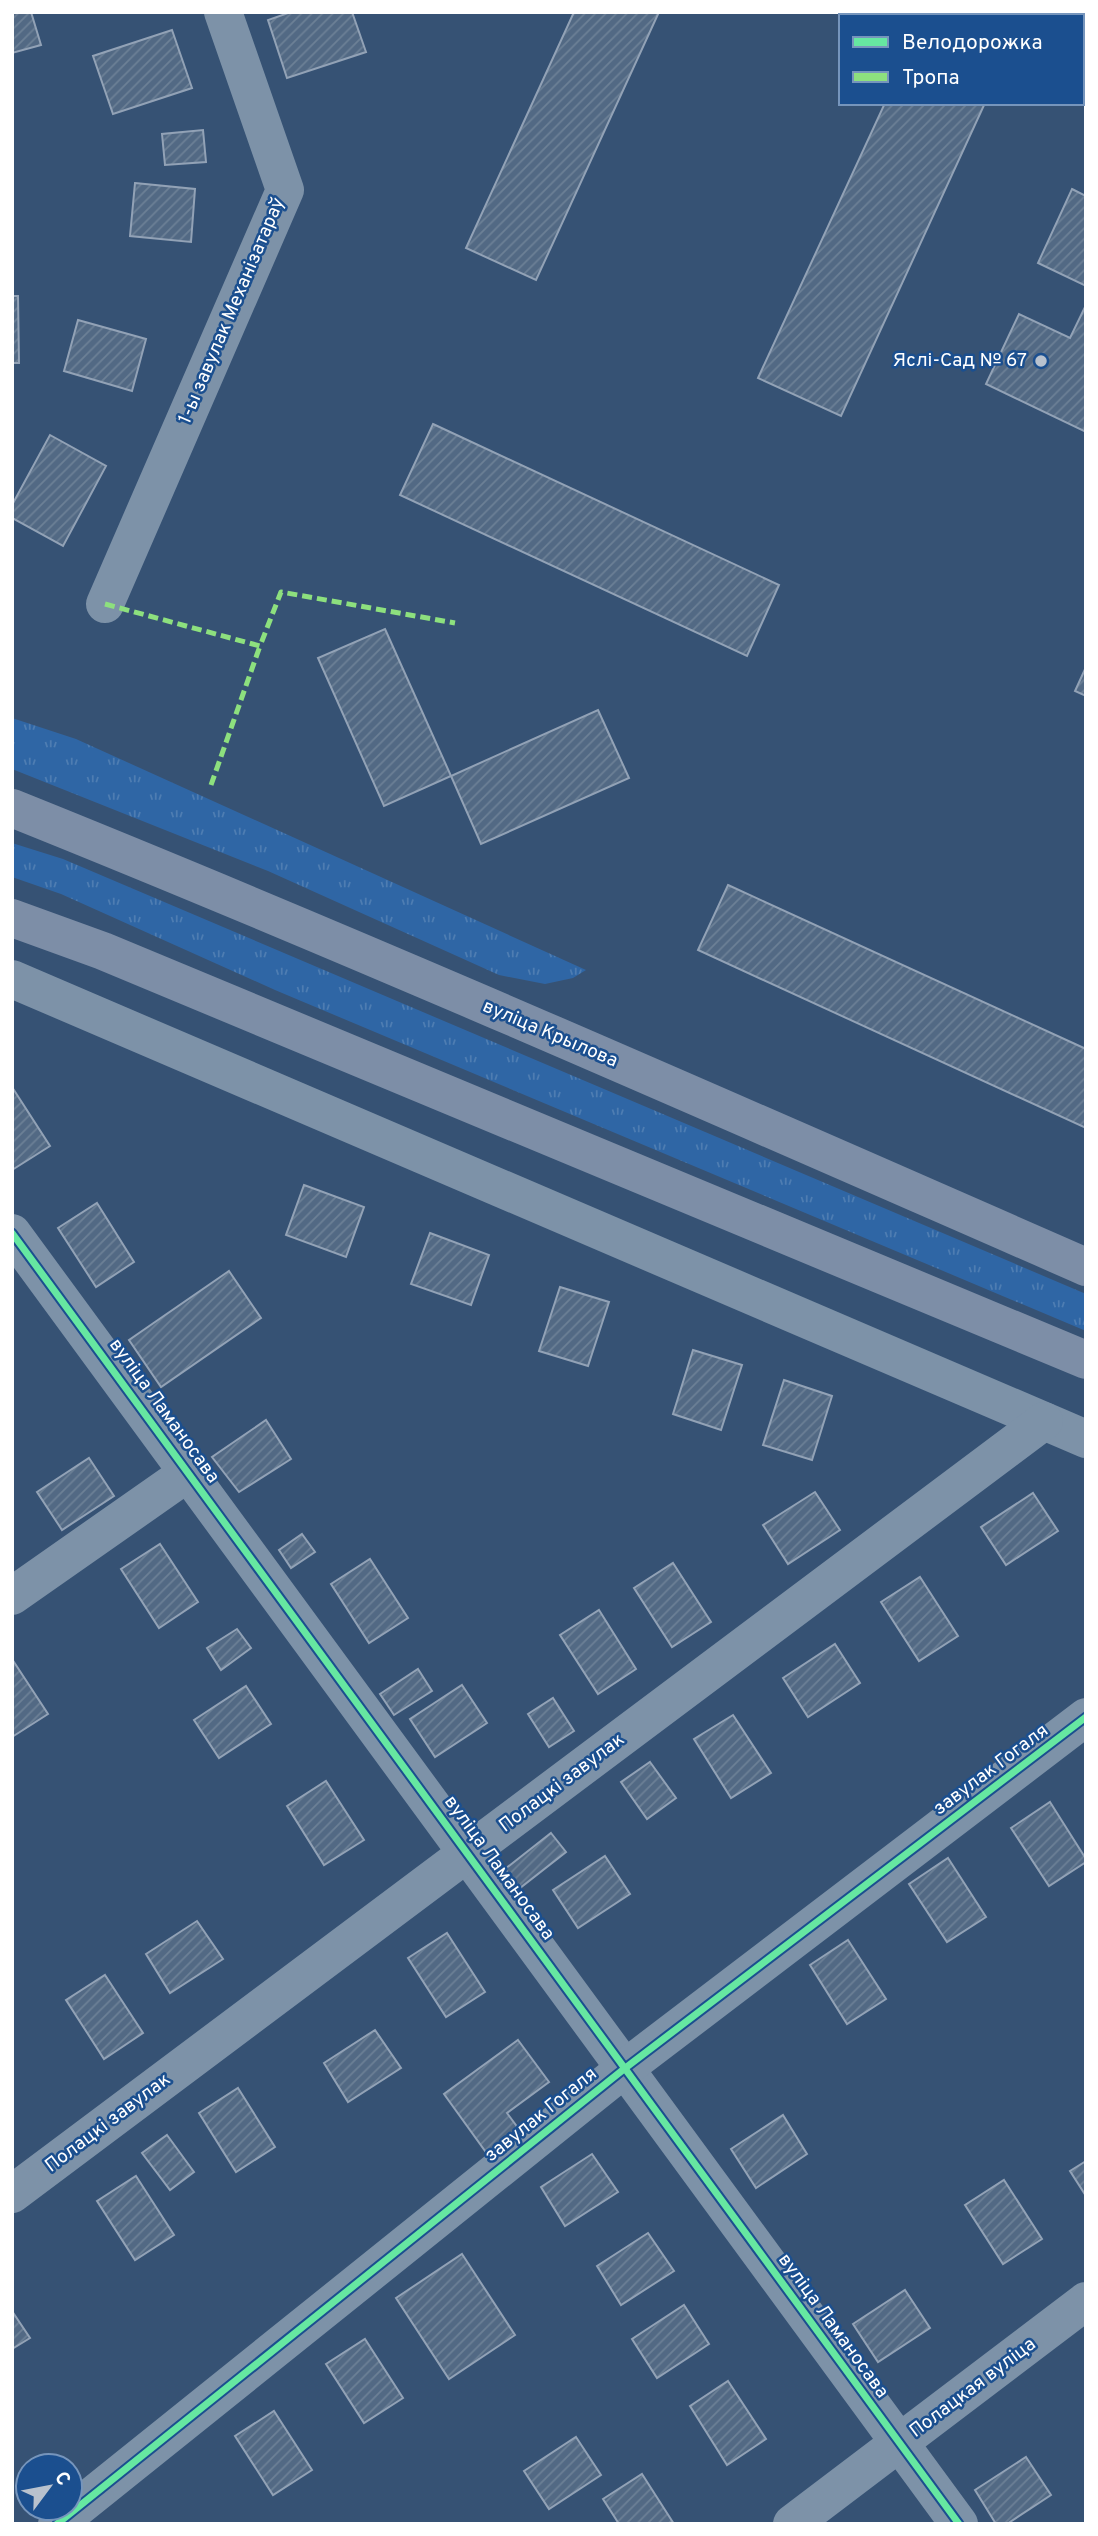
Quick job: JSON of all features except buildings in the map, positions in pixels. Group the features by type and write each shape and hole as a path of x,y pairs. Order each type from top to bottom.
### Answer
{"main road":[{"name":"вуліца Крылова","path":"12,808 554,1035 1086,1267"},
{"path":"12,918 116,956 1086,1360"}],"street":[{"name":"1-ы завулак Механізатараў","path":"105,604 285,190 223,12"},
{"path":"12,979 1086,1439"},
{"name":"вуліца Ламаносава","path":"12,1233 469,1853 958,2524"},
{"name":"Полацкі завулак","path":"12,2194 1044,1422"},
{"path":"20,1591 189,1472"},
{"name":"завулак Гогаля","path":"57,2524 624,2069 1086,1717"},
{"name":"Полацкая вуліца","path":"792,2524 1086,2301"}],"green space":[{"path":"12,718 76,739 586,970 573,978 545,984 499,975 268,871 12,769"},
{"path":"12,843 63,859 1086,1294 1086,1331 275,990 61,894 12,877"}],"marked path":[{"path":"105,604 260,646 281,592 455,623"},
{"path":"211,785 260,646"}],"cycle path":[{"path":"12,1233 959,2524"},
{"path":"57,2524 624,2069 1086,1717"}],"place":[{"name":"Яслі-Сад № 67","path":"1041,361"}]}
